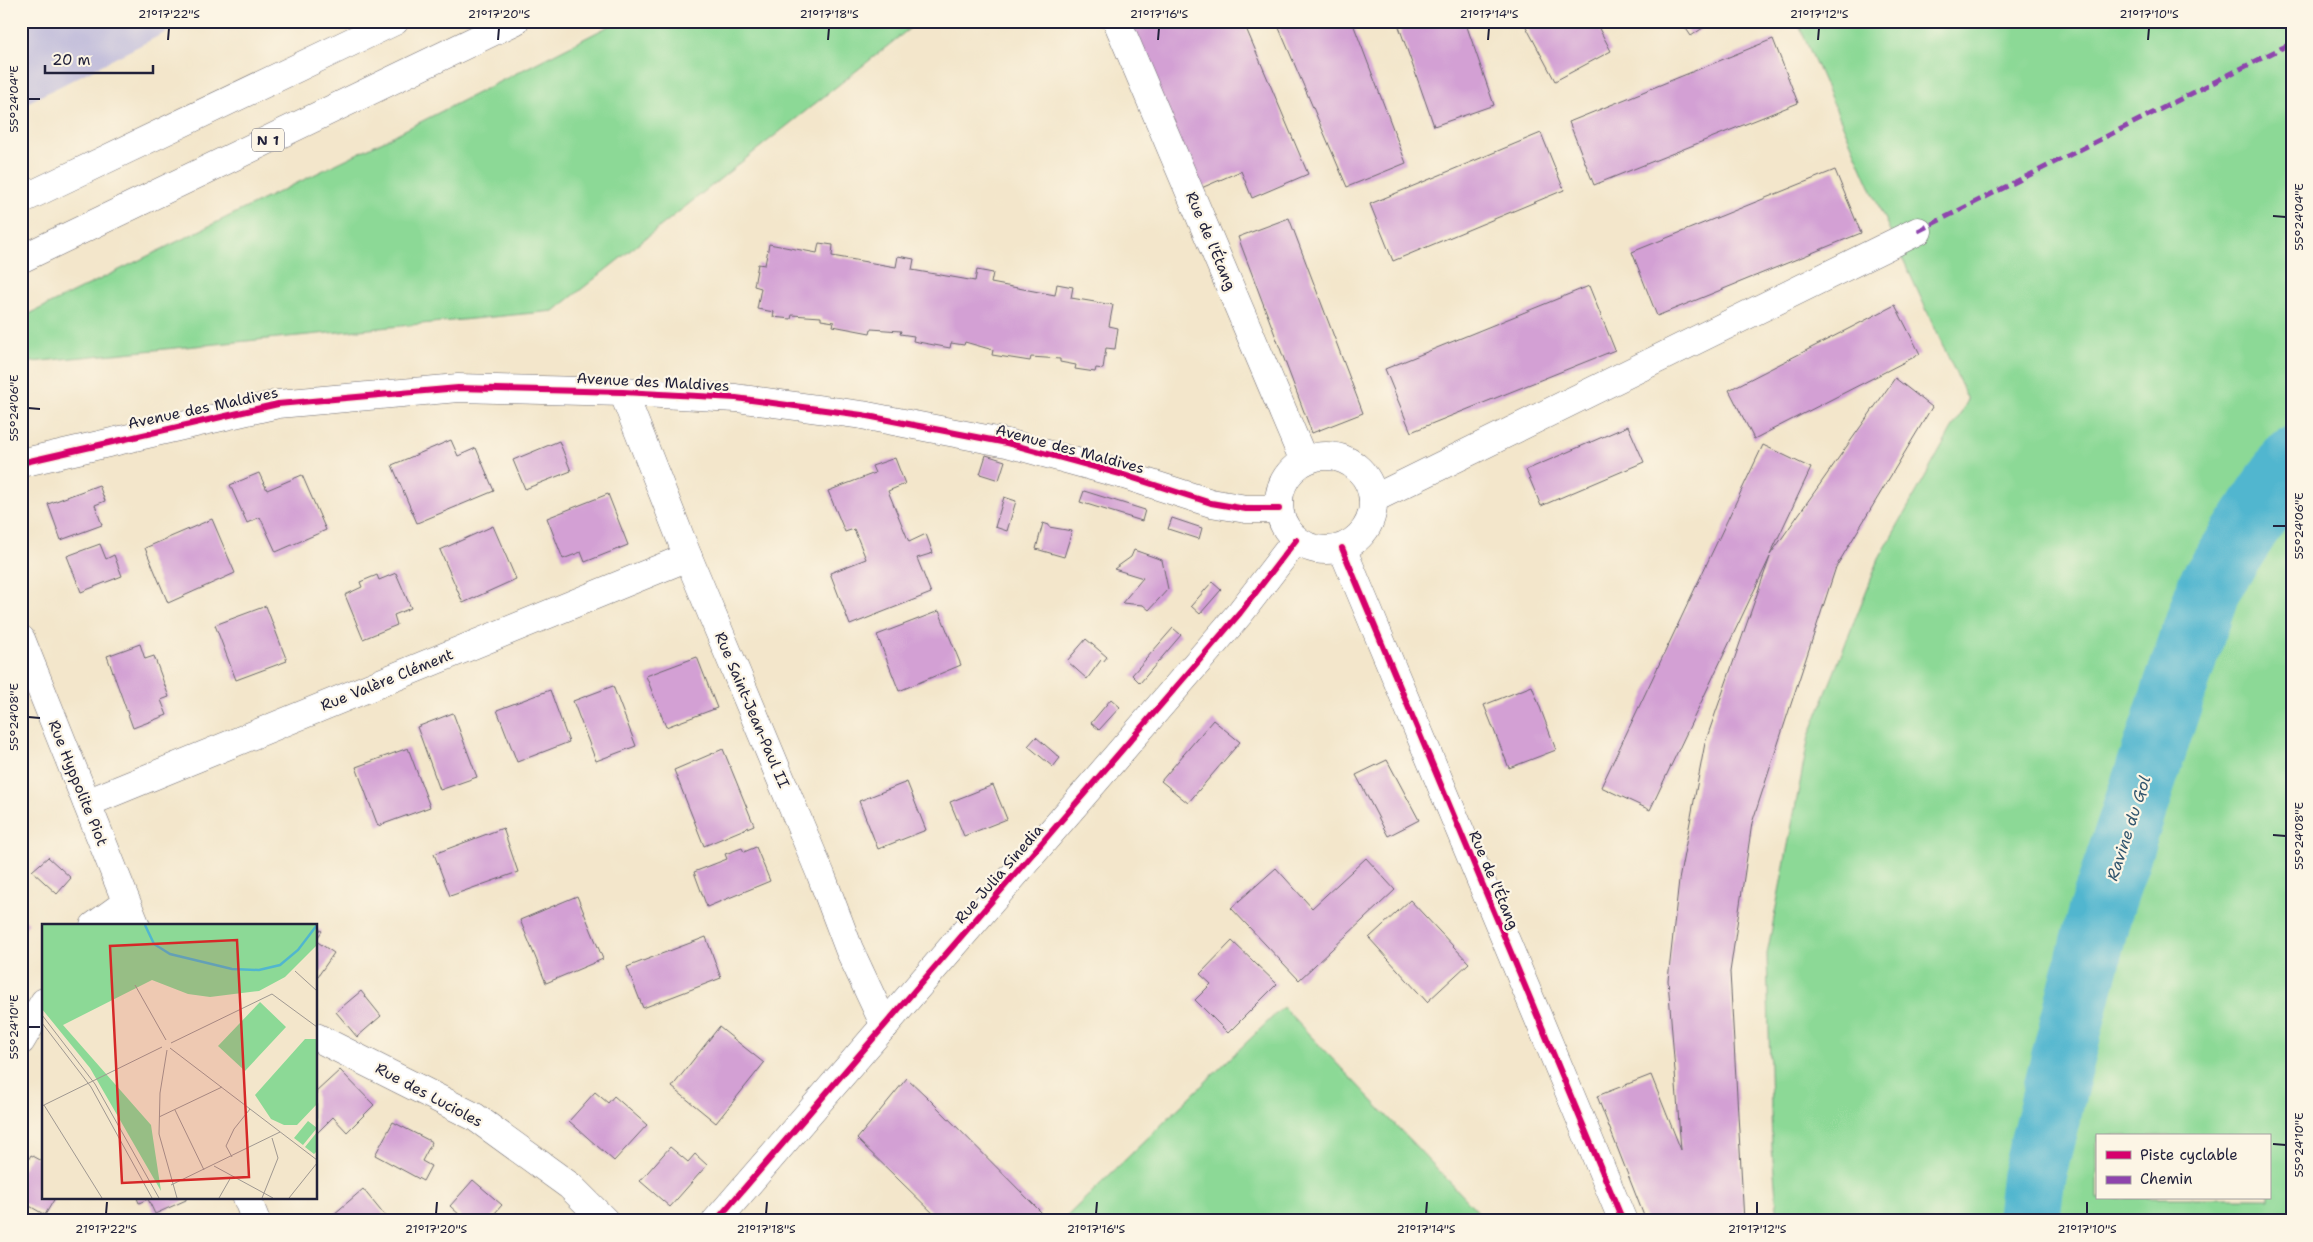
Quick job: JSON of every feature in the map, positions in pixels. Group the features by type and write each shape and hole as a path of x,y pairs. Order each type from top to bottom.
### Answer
{"main road":[{"path":"21,200 395,21"},
{"name":"N 1","path":"21,259 515,21"},
{"name":"Rue de l'Étang","path":"1117,21 1304,461"},
{"path":"1373,499 1918,231"},
{"name":"Avenue des Maldives","path":"21,463 278,404 458,388 623,392 736,398 882,418 1007,444 1124,475 1211,503 1246,510 1279,510"},
{"name":"Rue Saint-Jean-Paul II","path":"623,392 688,557 821,875 849,948 885,1026"},
{"path":"1322,456 1339,458 1354,464 1367,478 1373,499 1371,519 1359,538 1342,548 1326,552 1312,549 1296,540 1285,527 1279,510 1280,492 1288,475 1304,461 1322,456"},
{"name":"Rue Julia Sinedia","path":"716,1221 1240,613 1296,540"},
{"name":"Rue de l'Étang","path":"1342,548 1623,1221"},
{"name":"Rue Valère Clément","path":"87,803 688,557"},
{"name":"Rue Hyppolite Piot","path":"21,639 131,915"},
{"path":"97,924 116,910 131,915"},
{"path":"21,1041 42,1005"},
{"name":"Rue des Lucioles","path":"318,1038 475,1116 570,1186 605,1221"},
{"path":"248,1200 256,1221"}],"shaded area":[{"path":"21,21 188,21 21,106"}],"green space":[{"path":"619,21 919,21 554,311 21,363 21,318 383,141"},
{"path":"1797,21 2292,21 2292,1221 1778,1221 1772,1148 1767,954 1809,736 1879,559 1968,400 1879,207"},
{"path":"1283,1007 1487,1221 1062,1221"}],"building":[{"path":"1129,21 1243,21 1308,174 1252,198 1241,171 1199,189"},
{"path":"1276,21 1352,21 1406,163 1347,187"},
{"path":"1397,21 1465,21 1494,105 1434,126"},
{"path":"1523,21 1595,21 1611,51 1555,81"},
{"path":"1681,21 1713,21 1691,36"},
{"path":"1773,39 1798,103 1594,185 1569,122"},
{"path":"21,51 28,64 21,67"},
{"path":"1541,133 1564,190 1393,261 1370,204"},
{"path":"1835,170 1861,233 1657,316 1632,252"},
{"path":"1289,218 1363,413 1312,433 1238,237"},
{"path":"819,243 833,245 832,256 896,267 898,256 914,259 912,270 975,281 977,270 993,273 991,283 1055,295 1057,284 1073,287 1071,298 1113,305 1109,326 1118,328 1115,349 1106,348 1103,369 1096,368 1095,372 1075,369 1076,365 1060,362 1060,359 1031,357 1030,361 992,355 993,350 965,342 964,345 951,343 950,348 913,341 914,336 900,334 901,331 871,329 870,333 833,326 834,322 821,320 821,317 792,315 791,319 773,317 774,312 757,309 761,288 754,286 758,264 765,265 769,244 817,253"},
{"path":"1589,286 1615,350 1411,432 1385,369"},
{"path":"1895,305 1920,354 1754,439 1729,390"},
{"path":"1895,378 1932,407 1836,567 1752,823 1730,972 1744,1221 1646,1221 1597,1096 1651,1075 1681,1150 1668,980 1679,880 1705,743 1770,557 1650,810 1601,787 1763,445 1811,468 1770,555"},
{"path":"1628,426 1644,462 1541,506 1526,470"},
{"path":"451,440 458,456 476,448 494,491 417,523 392,465"},
{"path":"559,441 571,471 525,489 513,460"},
{"path":"986,455 1005,461 999,480 980,474"},
{"path":"895,458 905,484 888,491 909,542 926,534 933,553 917,558 931,593 850,625 830,573 866,559 854,529 845,532 828,491 875,473 872,466"},
{"path":"259,473 267,490 302,475 326,530 276,552 260,517 247,523 230,485"},
{"path":"99,485 105,501 95,505 102,525 61,540 48,504"},
{"path":"1084,491 1145,510 1142,521 1080,502"},
{"path":"608,494 628,545 585,562 581,552 563,559 547,518"},
{"path":"1004,497 1016,501 1007,531 995,527"},
{"path":"1172,518 1202,528 1199,539 1168,529"},
{"path":"212,519 235,573 168,603 145,548"},
{"path":"1043,523 1049,525 1049,527 1072,531 1064,557 1036,549"},
{"path":"493,526 516,579 463,603 440,550"},
{"path":"100,544 106,559 114,555 122,576 81,592 67,556"},
{"path":"1134,550 1162,560 1168,589 1149,610 1143,605 1122,603 1143,578 1114,569 1131,557"},
{"path":"396,573 411,608 394,615 397,625 363,639 345,595 362,587 360,582 377,575 379,580"},
{"path":"1212,582 1221,590 1200,614 1191,606"},
{"path":"266,606 287,661 236,680 215,625"},
{"path":"939,611 961,665 899,691 877,635"},
{"path":"1173,628 1181,635 1140,683 1132,675"},
{"path":"1086,639 1107,657 1103,662 1101,660 1087,679 1067,661"},
{"path":"140,644 145,659 154,656 169,697 161,700 167,715 133,728 107,656"},
{"path":"697,657 717,708 666,727 646,676"},
{"path":"613,686 636,746 596,761 573,701"},
{"path":"1532,686 1556,750 1509,768 1484,705"},
{"path":"550,690 569,742 517,762 497,710"},
{"path":"1111,699 1120,707 1099,730 1091,723"},
{"path":"453,713 477,777 440,790 417,727"},
{"path":"1213,720 1240,742 1188,803 1161,781"},
{"path":"1036,737 1060,758 1053,767 1028,746"},
{"path":"408,748 430,807 378,826 356,767"},
{"path":"723,749 754,825 704,846 674,770"},
{"path":"1387,760 1419,820 1388,836 1356,775"},
{"path":"907,782 926,830 878,849 859,801"},
{"path":"993,785 1007,819 964,836 950,802"},
{"path":"503,828 518,872 450,896 434,854"},
{"path":"756,847 770,881 707,907 694,872 727,859 725,854 742,848 744,852"},
{"path":"48,857 71,878 57,894 32,871"},
{"path":"1366,858 1395,890 1299,980 1231,908 1276,868 1312,908"},
{"path":"577,896 603,959 546,983 520,920"},
{"path":"1410,900 1469,963 1427,1002 1369,938"},
{"path":"21,917 29,923 21,932"},
{"path":"318,929 322,931 318,937"},
{"path":"706,937 721,978 643,1008 627,967"},
{"path":"1232,941 1277,984 1228,1033 1195,1000 1211,984 1200,974"},
{"path":"318,942 334,953 318,976"},
{"path":"361,991 381,1016 357,1037 336,1012"},
{"path":"719,1027 764,1063 716,1123 672,1087"},
{"path":"340,1070 374,1105 347,1132 333,1117 318,1132 318,1090"},
{"path":"907,1078 1041,1212 1032,1221 941,1221 857,1139"},
{"path":"595,1092 608,1103 614,1096 647,1125 614,1161 569,1121"},
{"path":"393,1122 432,1142 422,1161 431,1166 423,1181 375,1155"},
{"path":"670,1147 688,1162 695,1154 707,1165 670,1207 640,1181"},
{"path":"31,1155 42,1161 42,1200 54,1200 45,1215 21,1201 21,1172"},
{"path":"473,1180 502,1205 488,1221 459,1221 462,1217 450,1206"},
{"path":"363,1189 389,1221 326,1221"},
{"path":"148,1200 186,1200 155,1214"},
{"path":"516,1214 523,1221 510,1221"}],"waterway":[{"name":"Ravine du Gol","path":"2028,1221 2033,1178 2099,915 2209,587 2292,459"}],"marked path":[{"path":"1918,231 2292,43"}],"cycle path":[{"path":"21,463 278,404 458,388 623,392 736,398 862,415 1007,443 1124,475 1211,503 1246,509 1279,509"},
{"path":"716,1221 1240,613 1296,540"},
{"path":"1342,548 1623,1221"}]}
